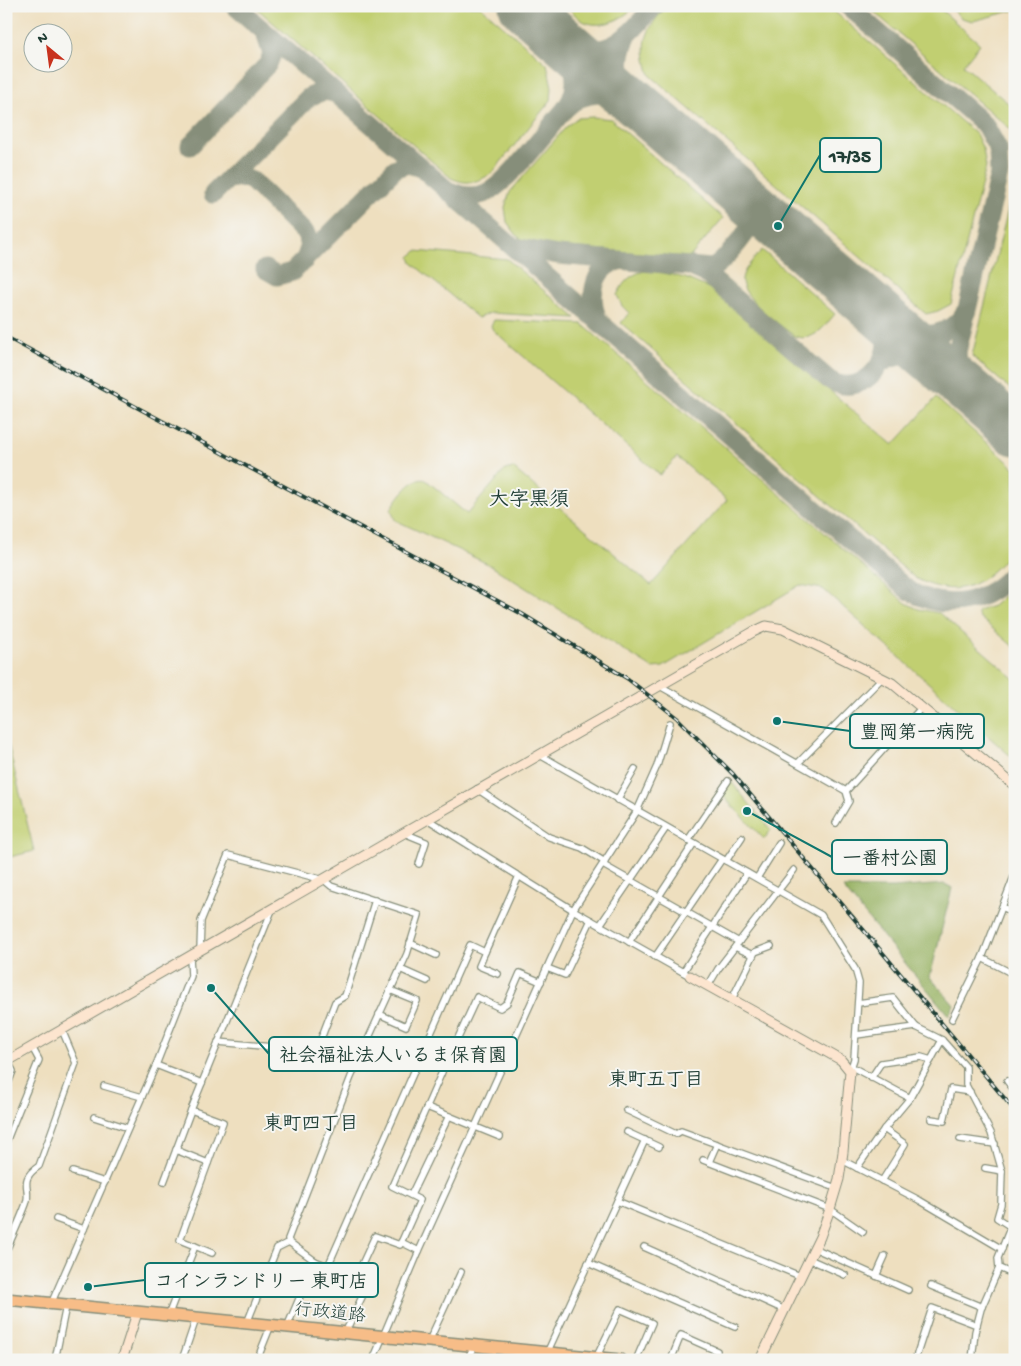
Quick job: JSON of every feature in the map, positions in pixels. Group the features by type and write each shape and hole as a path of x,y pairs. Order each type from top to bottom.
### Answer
{"highway":[{"name":"行政道路","path":"7,1301 429,1341 547,1353 572,1358 620,1360"}],"street":[{"path":"6,1089 13,1072 7,1062 752,632 774,626 882,678 903,691 1015,786"},
{"path":"798,763 882,678"},
{"path":"660,686 846,791 849,801 836,823"},
{"path":"846,791 922,707"},
{"path":"372,1360 419,1251 573,910 637,811 656,766 670,723"},
{"path":"539,754 821,915 855,969 859,983 856,1036 842,1160 836,1188 830,1209 814,1248 760,1360"},
{"path":"617,800 635,769"},
{"path":"628,942 659,896 728,781"},
{"path":"477,789 549,837 582,848 631,880 713,926 753,955"},
{"path":"427,819 628,942 841,1060 851,1069 910,1098"},
{"path":"600,925 666,828"},
{"path":"404,832 426,842 419,864"},
{"path":"655,957 686,911 742,838"},
{"path":"757,878 779,843"},
{"path":"200,951 202,921 228,855 324,880 331,886 419,914 400,969 352,1077 288,1239 289,1242"},
{"path":"708,986 794,870"},
{"path":"686,974 713,926 747,873"},
{"path":"952,1019 982,958 1015,874"},
{"path":"498,974 479,966 519,876"},
{"path":"218,1042 295,1049 314,1057 335,1002 345,996 376,900"},
{"path":"1002,907 1015,913"},
{"path":"164,1182 272,910"},
{"path":"547,968 565,975 591,920"},
{"path":"410,943 436,955"},
{"path":"289,1242 316,1261 328,1266 470,945 485,952"},
{"path":"732,1000 754,952 771,946"},
{"path":"51,1304 156,1065 191,976 190,957"},
{"path":"982,958 1015,975"},
{"path":"400,969 427,981"},
{"path":"501,1070 453,1049 477,997 500,1008 507,1003 520,973 541,982"},
{"path":"379,1014 406,1026 417,1001 390,990"},
{"path":"858,1002 893,998 916,1026 942,1040 966,1067 966,1085 982,1113 995,1144 1002,1171 1002,1204 997,1218 1011,1231"},
{"path":"856,1036 916,1026"},
{"path":"6,1251 27,1200 25,1186 30,1172 39,1166 76,1063 62,1030"},
{"path":"857,1168 884,1129 910,1098 942,1040"},
{"path":"6,1142 39,1060 32,1047"},
{"path":"871,1078 881,1064 921,1057 931,1060"},
{"path":"156,1065 202,1083"},
{"path":"344,1333 370,1280 358,1273 375,1236 400,1245 420,1200 392,1186 442,1072"},
{"path":"1007,1081 1015,1091"},
{"path":"104,1086 142,1098"},
{"path":"931,1119 944,1121 951,1089 970,1092"},
{"path":"427,1107 500,1137"},
{"path":"191,1110 223,1122 180,1240 212,1253"},
{"path":"626,1110 676,1134 681,1131 836,1188"},
{"path":"411,1195 449,1116"},
{"path":"94,1117 128,1128"},
{"path":"882,1181 905,1144 884,1129"},
{"path":"627,1132 659,1147"},
{"path":"960,1139 995,1144"},
{"path":"547,1353 645,1140"},
{"path":"717,1144 706,1161 830,1209 863,1232"},
{"path":"176,1150 208,1163"},
{"path":"842,1160 1002,1249"},
{"path":"985,1168 1002,1171"},
{"path":"73,1172 105,1182"},
{"path":"617,1201 800,1276"},
{"path":"972,1360 977,1325 982,1307 999,1268 998,1258 1011,1231 1015,1216"},
{"path":"56,1219 84,1229"},
{"path":"247,1323 277,1248 289,1242"},
{"path":"401,1242 419,1251"},
{"path":"168,1316 195,1246"},
{"path":"644,1247 785,1310"},
{"path":"814,1248 908,1290"},
{"path":"876,1276 885,1256"},
{"path":"808,1259 845,1275"},
{"path":"287,1327 316,1261"},
{"path":"588,1263 735,1327"},
{"path":"999,1268 1015,1275"},
{"path":"429,1341 461,1272"},
{"path":"931,1286 982,1307"},
{"path":"55,1360 66,1306"},
{"path":"915,1360 932,1308 977,1325"},
{"path":"596,1358 620,1309 652,1323 636,1360"},
{"path":"122,1360 137,1313"},
{"path":"182,1360 196,1319"},
{"path":"257,1360 271,1326"},
{"path":"671,1360 681,1335 717,1351 716,1360"},
{"path":"467,1360 474,1346"}],"green space":[{"path":"254,6 480,6 547,64 552,87 551,100 492,173 472,182 462,182 451,178"},
{"path":"566,6 635,6 625,15 612,22 592,24 582,21"},
{"path":"667,6 828,6 976,134 983,149 986,167 951,304 938,311 926,314 650,75 645,54 646,38 654,22"},
{"path":"867,6 937,6 980,44 963,65 1015,109 1015,133"},
{"path":"949,6 1015,6 1015,10 973,21 961,18"},
{"path":"577,118 611,119 723,218 690,257 532,244 518,237 507,222 505,207 510,192 566,127"},
{"path":"1015,181 1015,393 972,356"},
{"path":"762,250 835,314 827,324 812,336 801,338 794,336 762,310 747,294 743,286 743,275"},
{"path":"416,251 507,259 576,318 490,313 478,318 412,263 410,257"},
{"path":"650,270 685,278 713,290 893,445 936,398 1015,468 1015,547 983,579 971,585 959,588 946,588 915,578 621,323 629,313 622,306 617,295 620,289 634,275"},
{"path":"494,320 582,324 906,603 918,609 939,613 1015,679 1015,760 823,589 800,585 663,667 652,668 488,564 395,520 391,509 406,489 416,481 426,480 467,514 505,470 513,468 651,585 727,500 677,457 660,475 493,330 491,326"},
{"path":"1015,587 1015,648 978,616 978,611 993,606"},
{"path":"6,736 34,851 6,858"},
{"path":"729,779 771,830 764,839 720,793"},
{"path":"945,884 952,888 930,977 954,1005 949,1016 843,888 893,888"}],"taxiway":[{"path":"235,6 908,590 922,597 937,601 965,602 991,591 1015,571"},
{"path":"561,38 590,50 603,49 624,37 654,6"},
{"path":"848,6 985,125 998,149 999,174 957,352 959,373 968,390"},
{"path":"190,146 268,64 272,54 265,33"},
{"path":"627,37 620,62 622,79 634,102"},
{"path":"561,38 572,64 575,82 574,91 566,108"},
{"path":"213,194 309,97 324,91 334,93"},
{"path":"449,191 472,196 481,195 495,188 528,154 566,108 582,98 590,95 607,94 634,102"},
{"path":"265,269 277,276 292,272 396,168 408,164 421,168"},
{"path":"228,179 242,177 252,181 306,234 310,245 305,260"},
{"path":"515,247 558,255 712,268 741,240 750,226 753,213 750,202"},
{"path":"747,231 760,224 778,226"},
{"path":"601,325 594,307 594,287 602,270 619,261"},
{"path":"694,268 705,273 828,379 838,384 857,384 866,379 873,373 884,355 886,335 874,309"},
{"path":"900,332 919,335 937,333 953,326 965,312"},
{"path":"880,364 898,356 918,356 931,359"}],"runway":[{"path":"523,6 1015,431"}],"railway":[{"path":"6,337 522,614 628,679 677,718 733,774 1015,1111"}],"place":[{"name":"17/35","path":"778,226"},
{"name":"豊岡第一病院","path":"777,721"},
{"name":"一番村公園","path":"747,811"},
{"name":"社会福祉法人いるま保育園","path":"211,988"},
{"name":"コインランドリー 東町店","path":"88,1287"}],"district":[{"name":"大字黒須","path":"529,501"},
{"name":"東町五丁目","path":"656,1081"},
{"name":"東町四丁目","path":"311,1125"}]}
